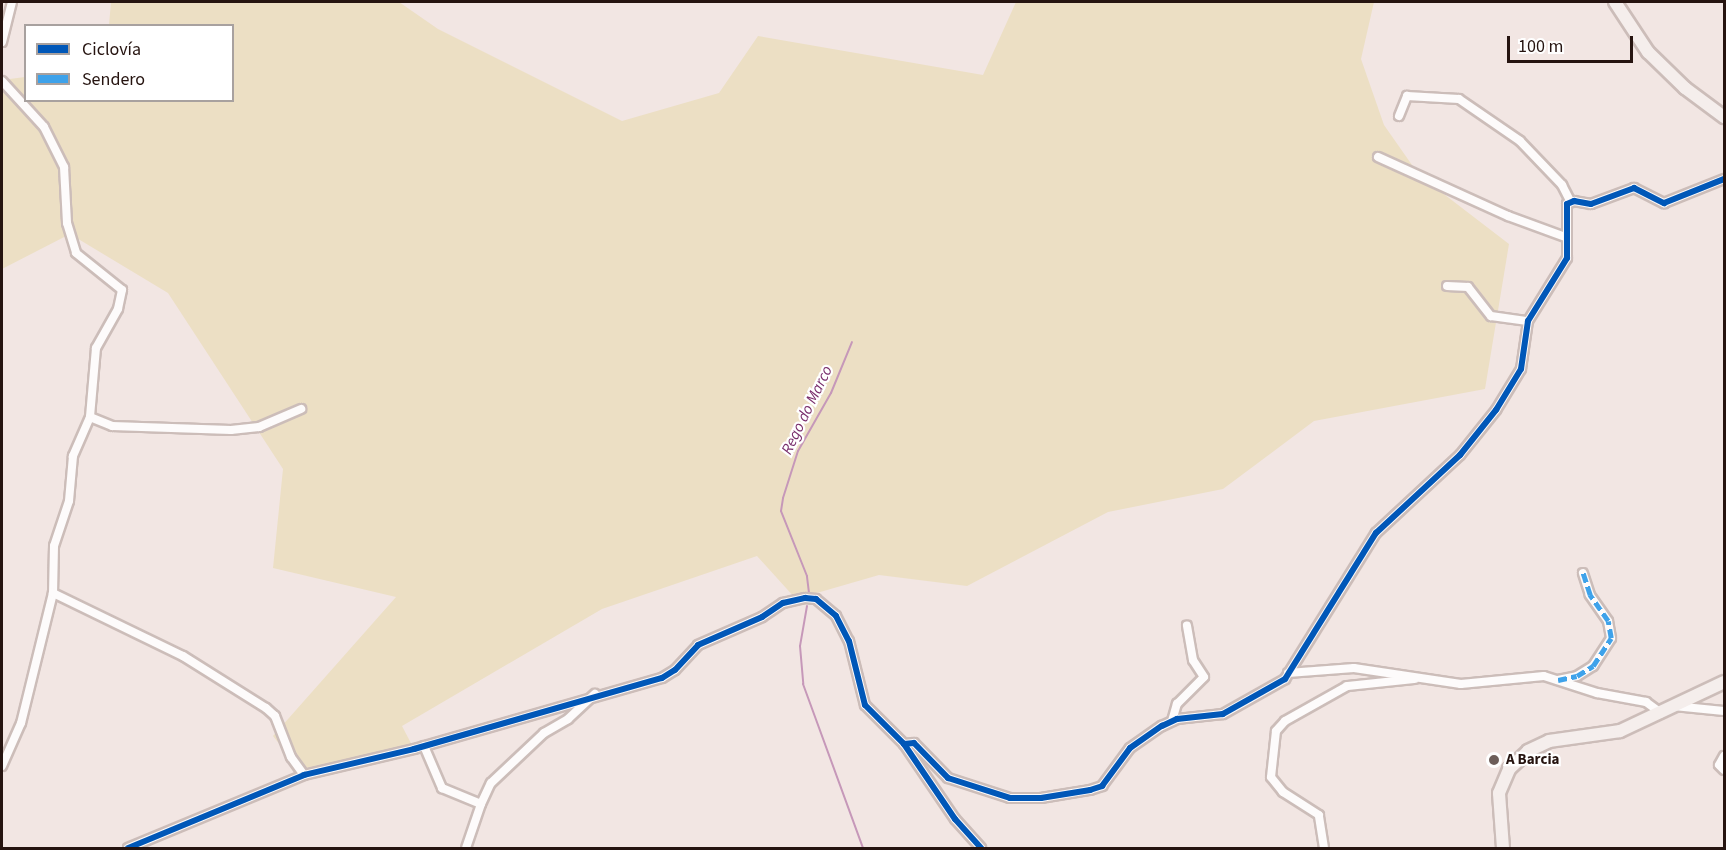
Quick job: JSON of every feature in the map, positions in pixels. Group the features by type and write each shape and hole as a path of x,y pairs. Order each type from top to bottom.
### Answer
{"main road":[{"path":"1615,2 1648,51 1685,88 1725,117"},
{"path":"1503,849 1499,792 1517,760 1538,745 1620,731 1725,682"}],"street":[{"path":"2,42 12,2"},
{"path":"2,766 21,723 53,593 54,546 69,501 73,456 90,417 96,348 118,309 122,290 76,254 67,223 64,167 44,127 4,86"},
{"path":"904,744 914,743 938,770 960,783 1028,800 1102,786 1130,748 1172,721 1223,714 1288,673 1376,533 1461,455 1496,410 1521,369 1528,321 1548,284 1563,267 1567,250 1565,237 1570,201 1562,185 1520,141 1460,99 1407,96 1399,116"},
{"path":"1378,157 1508,216 1565,237"},
{"path":"1570,201 1591,204 1634,188 1664,203 1725,179"},
{"path":"1447,286 1468,287 1491,316 1528,321"},
{"path":"90,417 112,426 231,430 259,427 301,409"},
{"path":"1558,680 1577,676 1593,666 1611,638 1608,621 1590,595 1583,573"},
{"path":"53,593 183,656 266,708 275,716 291,757 304,775"},
{"path":"128,849 304,775 424,746 596,694 662,678 675,670 698,645 762,617 792,599 816,599 844,628 865,705 904,744 955,819 981,849"},
{"path":"1172,721 1178,704 1204,677 1193,660 1187,626"},
{"path":"1288,673 1354,668 1461,684 1534,675 1597,693 1646,702 1661,713"},
{"path":"1324,849 1319,815 1283,792 1272,777 1276,731 1285,721 1347,686 1416,679"},
{"path":"466,849 481,804 491,783 544,733 568,719 596,694"},
{"path":"1674,706 1725,711"},
{"path":"424,746 442,788 481,804"},
{"path":"1725,756 1719,765 1725,770"}],"shaded area":[{"path":"111,2 399,2 438,29 622,121 719,93 758,36 983,75 1016,2 1374,2 1361,59 1384,125 1419,175 1509,244 1485,389 1314,421 1223,489 1108,512 967,586 879,575 796,599 757,556 602,609 402,726 414,749 304,775 273,736 396,597 273,568 283,469 168,293 70,234 2,269 2,80 24,77 24,102 234,102 234,24 109,24"}],"waterway":[{"name":"Rego do Marco","path":"809,593 807,576 781,511 783,498 798,451 831,393 852,342"},
{"name":"Rego do Marco","path":"807,606 800,646 803,684 863,848"}],"marked path":[{"path":"1558,680 1577,676 1593,666 1611,638 1608,621 1590,595 1583,573"}],"cycle path":[{"path":"904,744 914,743 948,778 1010,798 1041,798 1090,790 1102,786 1130,748 1162,726 1177,719 1223,714 1285,679 1376,533 1460,455 1496,410 1521,369 1528,321 1567,258 1567,204 1574,201 1591,204 1634,188 1664,203 1724,179"},
{"path":"128,848 304,775 414,749 662,678 675,670 698,645 762,617 783,603 805,598 816,599 836,616 849,641 865,705 904,744 955,819 981,848"}],"place":[{"name":"A Barcia","path":"1494,760"}]}
